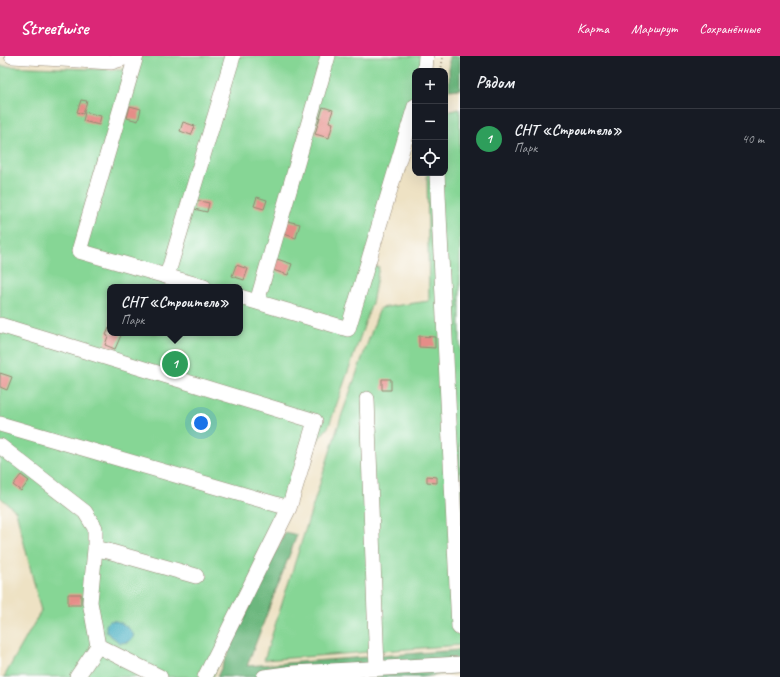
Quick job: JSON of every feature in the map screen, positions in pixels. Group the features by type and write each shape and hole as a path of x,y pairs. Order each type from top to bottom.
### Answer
{"street":[{"path":"12,56 111,62 130,56"},
{"path":"136,56 79,251 194,284"},
{"path":"167,276 233,56"},
{"path":"257,302 328,56"},
{"path":"425,68 426,56"},
{"path":"243,298 348,329 412,116"},
{"path":"437,176 460,628"},
{"path":"0,325 315,421 289,508 205,677"},
{"path":"367,399 377,668"},
{"path":"0,424 289,508"},
{"path":"0,446 85,512 95,528 95,549 90,602 98,646 77,677"},
{"path":"95,549 108,551 196,576"},
{"path":"98,646 160,677"},
{"path":"264,677 294,673 460,664"}],"path":[{"path":"441,68 443,56"}],"green space":[{"path":"136,56 425,56 423,68 412,68 412,119 373,266 379,267 372,303 329,426 311,448 213,677 4,677 41,611 16,511 0,497 0,66 122,70"},
{"path":"449,56 460,56 460,89 449,90"},
{"path":"460,109 460,645 264,660 341,417 380,308 429,301 427,176 448,176 448,111"},
{"path":"285,532 297,535 247,666 459,650 460,672 422,677 217,677"}],"water":[{"path":"109,621 119,622 124,625 134,636 129,642 120,643 106,632 106,625"}],"building":[{"path":"81,100 87,101 83,114 77,112"},
{"path":"130,106 141,109 138,121 127,118"},
{"path":"323,107 333,110 329,122 333,123 329,138 315,134"},
{"path":"85,112 101,116 99,125 83,121"},
{"path":"183,122 195,126 191,135 180,131"},
{"path":"257,197 267,200 264,209 254,206"},
{"path":"196,200 209,203 207,212 194,209"},
{"path":"287,221 300,224 296,238 284,234"},
{"path":"277,259 292,264 288,275 273,270"},
{"path":"236,265 248,269 244,280 232,276"},
{"path":"108,336 121,336 115,349 105,345"},
{"path":"419,336 435,337 435,348 419,347"},
{"path":"177,351 184,353 180,368 172,366"},
{"path":"0,373 12,377 7,390 0,387"},
{"path":"382,379 391,379 391,390 382,390"},
{"path":"21,475 29,481 21,491 13,485"},
{"path":"427,476 437,477 437,483 427,482"},
{"path":"68,594 81,594 81,605 68,605"}],"place":[{"name":"СНТ «Строитель»","path":"175,364"}]}
